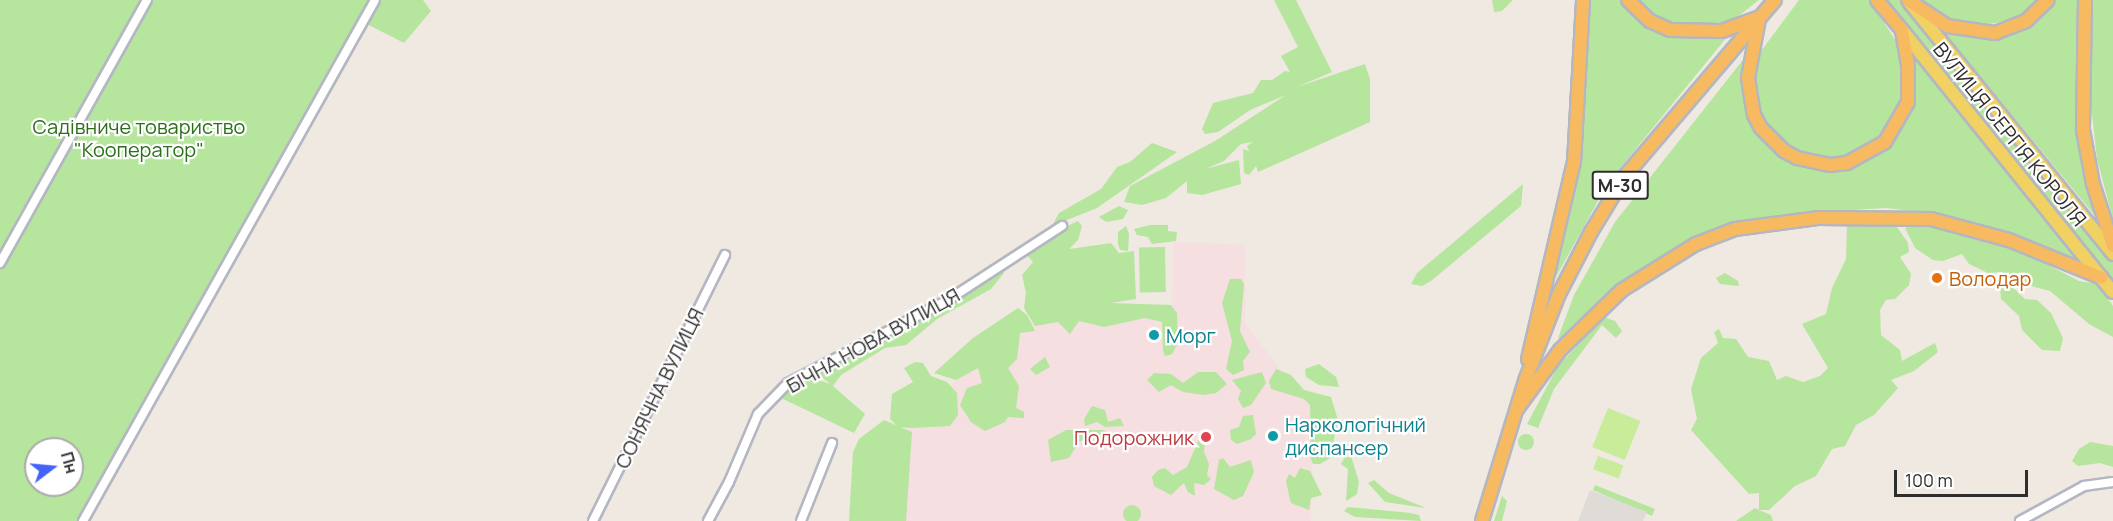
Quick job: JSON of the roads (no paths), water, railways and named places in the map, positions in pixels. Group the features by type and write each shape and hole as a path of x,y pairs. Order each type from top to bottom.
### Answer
{"highway":[{"name":"М-30","path":"1525,381 1533,329 1574,162 1583,0"},
{"path":"1628,0 1650,21 1670,30 1722,31 1759,18 1748,78 1754,115 1784,151 1830,165 1847,163 1875,151 1902,117 1910,86 1902,30"},
{"name":"М-30","path":"1482,521 1525,381 1559,294 1625,176 1775,0"},
{"name":"ВУЛИЦЯ СЕРГІЯ КОРОЛЯ","path":"1877,0 1902,30"},
{"path":"1909,1 1947,26 1995,33 2026,21 2048,0"},
{"path":"2085,0 2083,130 2093,184 2113,246"},
{"path":"1517,408 1560,350 1622,290 1696,244 1734,229 1819,218 1931,219 2009,240 2102,278"}],"main road":[{"name":"ВУЛИЦЯ СЕРГІЯ КОРОЛЯ","path":"1909,1 2113,254"},
{"name":"ВУЛИЦЯ СЕРГІЯ КОРОЛЯ","path":"1902,30 2113,292"}],"street":[{"path":"0,263 147,0"},
{"path":"83,521 375,0"},
{"name":"БІЧНА НОВА ВУЛИЦЯ","path":"708,521 729,483 758,414 788,383 948,300 1062,226"},
{"name":"СОНЯЧНА ВУЛИЦЯ","path":"593,521 725,255"},
{"path":"801,521 832,443"},
{"path":"2020,521 2084,486 2113,482"}],"place":[{"name":"Володар","path":"1937,278"},
{"name":"Морг","path":"1154,335"},
{"name":"Наркологічний диспансер","path":"1273,436"},
{"name":"Подорожник","path":"1206,437"}],"park label":[{"name":"Садівниче товариство \"Кооператор\"","path":"139,138"}]}
